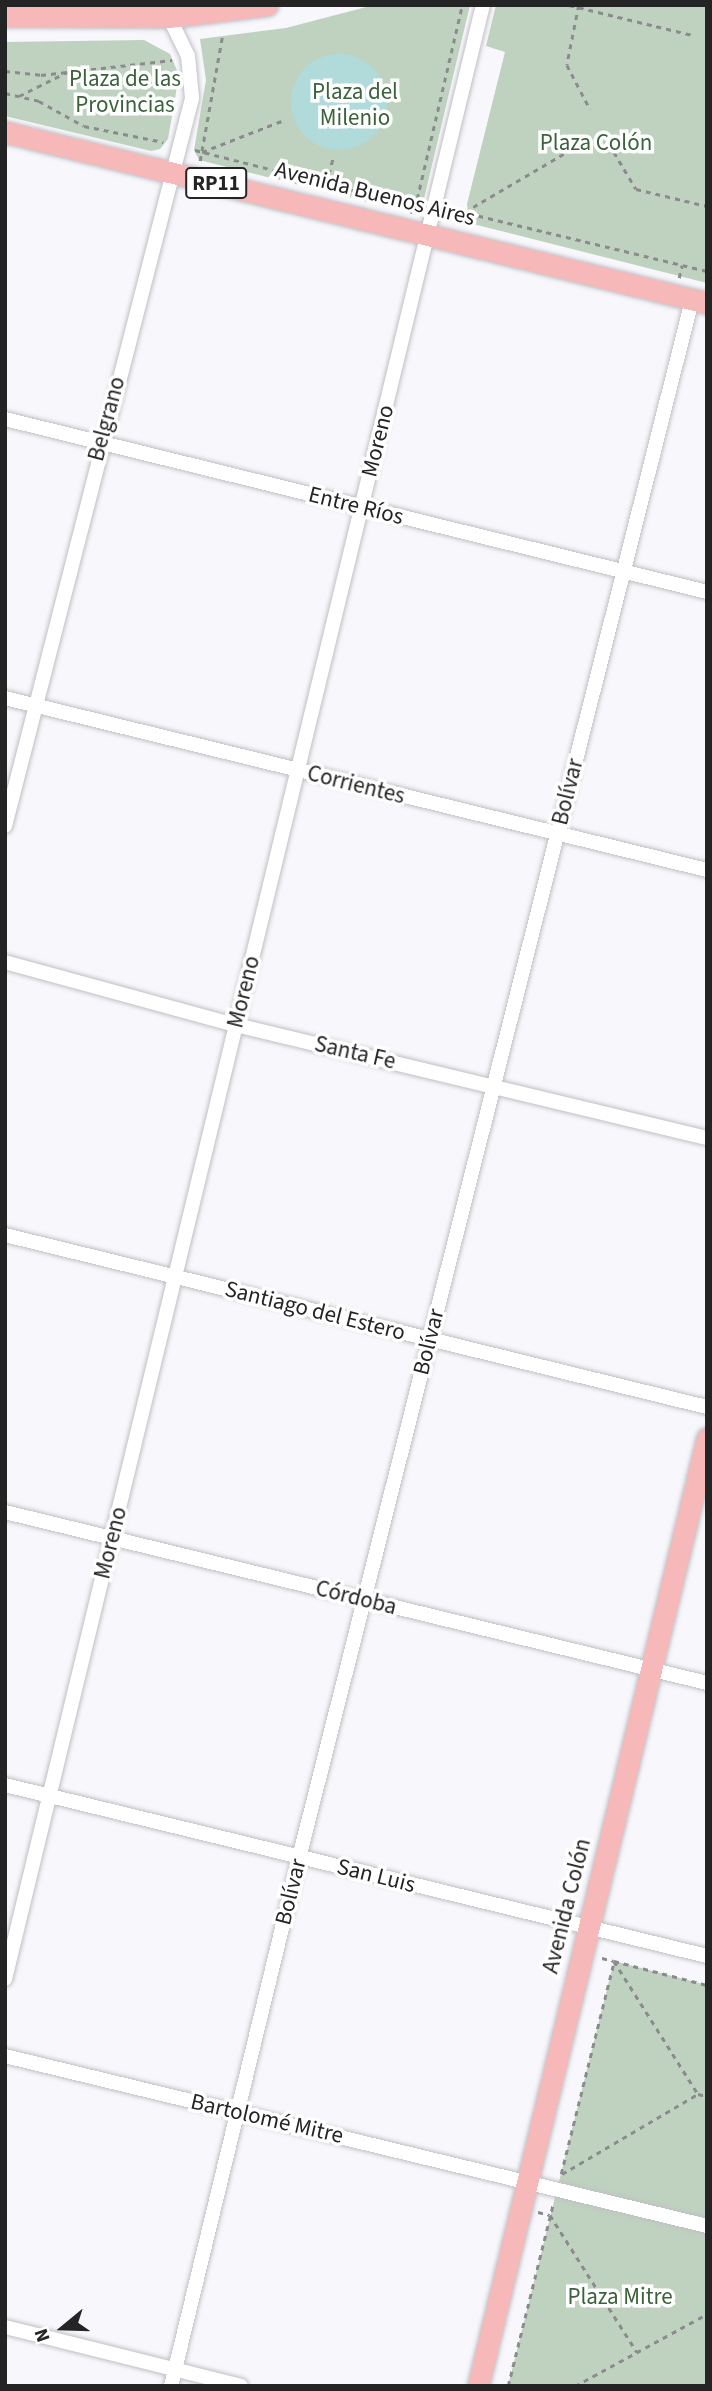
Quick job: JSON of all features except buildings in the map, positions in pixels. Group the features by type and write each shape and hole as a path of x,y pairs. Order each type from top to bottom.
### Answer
{"main road":[{"path":"5,16 169,17 267,5"},
{"name":"Avenida Buenos Aires","path":"5,132 699,301"},
{"name":"Avenida Colón","path":"478,2386 707,1438"}],"street":[{"name":"Moreno","path":"5,1979 483,5"},
{"name":"Belgrano","path":"5,826 172,173 192,80 183,39 169,17"},
{"name":"Bolívar","path":"171,2386 299,1857 624,572 699,301"},
{"name":"Entre Ríos","path":"5,419 707,592"},
{"name":"Corrientes","path":"5,698 707,870"},
{"name":"Santa Fe","path":"5,962 236,1025 707,1138"},
{"name":"Santiago del Estero","path":"5,1235 707,1407"},
{"name":"Córdoba","path":"5,1511 707,1683"},
{"name":"San Luis","path":"5,1785 707,1956"},
{"name":"Bartolomé Mitre","path":"5,2056 528,2182 559,2181 707,2226"},
{"path":"5,2327 241,2386"}],"path":[{"path":"410,213 413,202 417,199 462,5"},
{"path":"569,5 692,35"},
{"path":"579,6 567,65 590,109"},
{"path":"200,161 222,37"},
{"path":"5,71 41,75 174,59"},
{"path":"19,96 70,71"},
{"path":"5,93 19,96 84,126 167,143"},
{"path":"202,152 284,120"},
{"path":"473,207 582,143"},
{"path":"195,150 326,184 424,204"},
{"path":"614,152 636,189 707,206"},
{"path":"326,184 333,158"},
{"path":"459,211 707,271"},
{"path":"614,1961 707,1985"},
{"path":"614,1961 698,2094"},
{"path":"508,2386 614,1961"},
{"path":"559,2181 698,2094 707,2096"},
{"path":"550,2215 636,2352"},
{"path":"575,2386 707,2314"}],"green space":[{"name":"Plaza del Milenio","path":"374,5 470,5 422,207 404,211 199,160 194,150 206,80 200,39 286,28"},
{"name":"Plaza Colón","path":"496,5 707,5 707,283 469,223 467,204 505,52 486,46"},
{"name":"Plaza de las Provincias","path":"144,40 170,54 179,75 168,139 160,149 151,151 5,116 5,42"},
{"name":"Plaza Mitre","path":"614,1961 707,1985 707,2386 508,2386"}],"water":[{"path":"339,54 357,58 373,68 383,84 387,102 383,120 373,136 357,146 339,150 321,146 305,136 295,120 291,102 295,84 305,68 321,58"}]}
